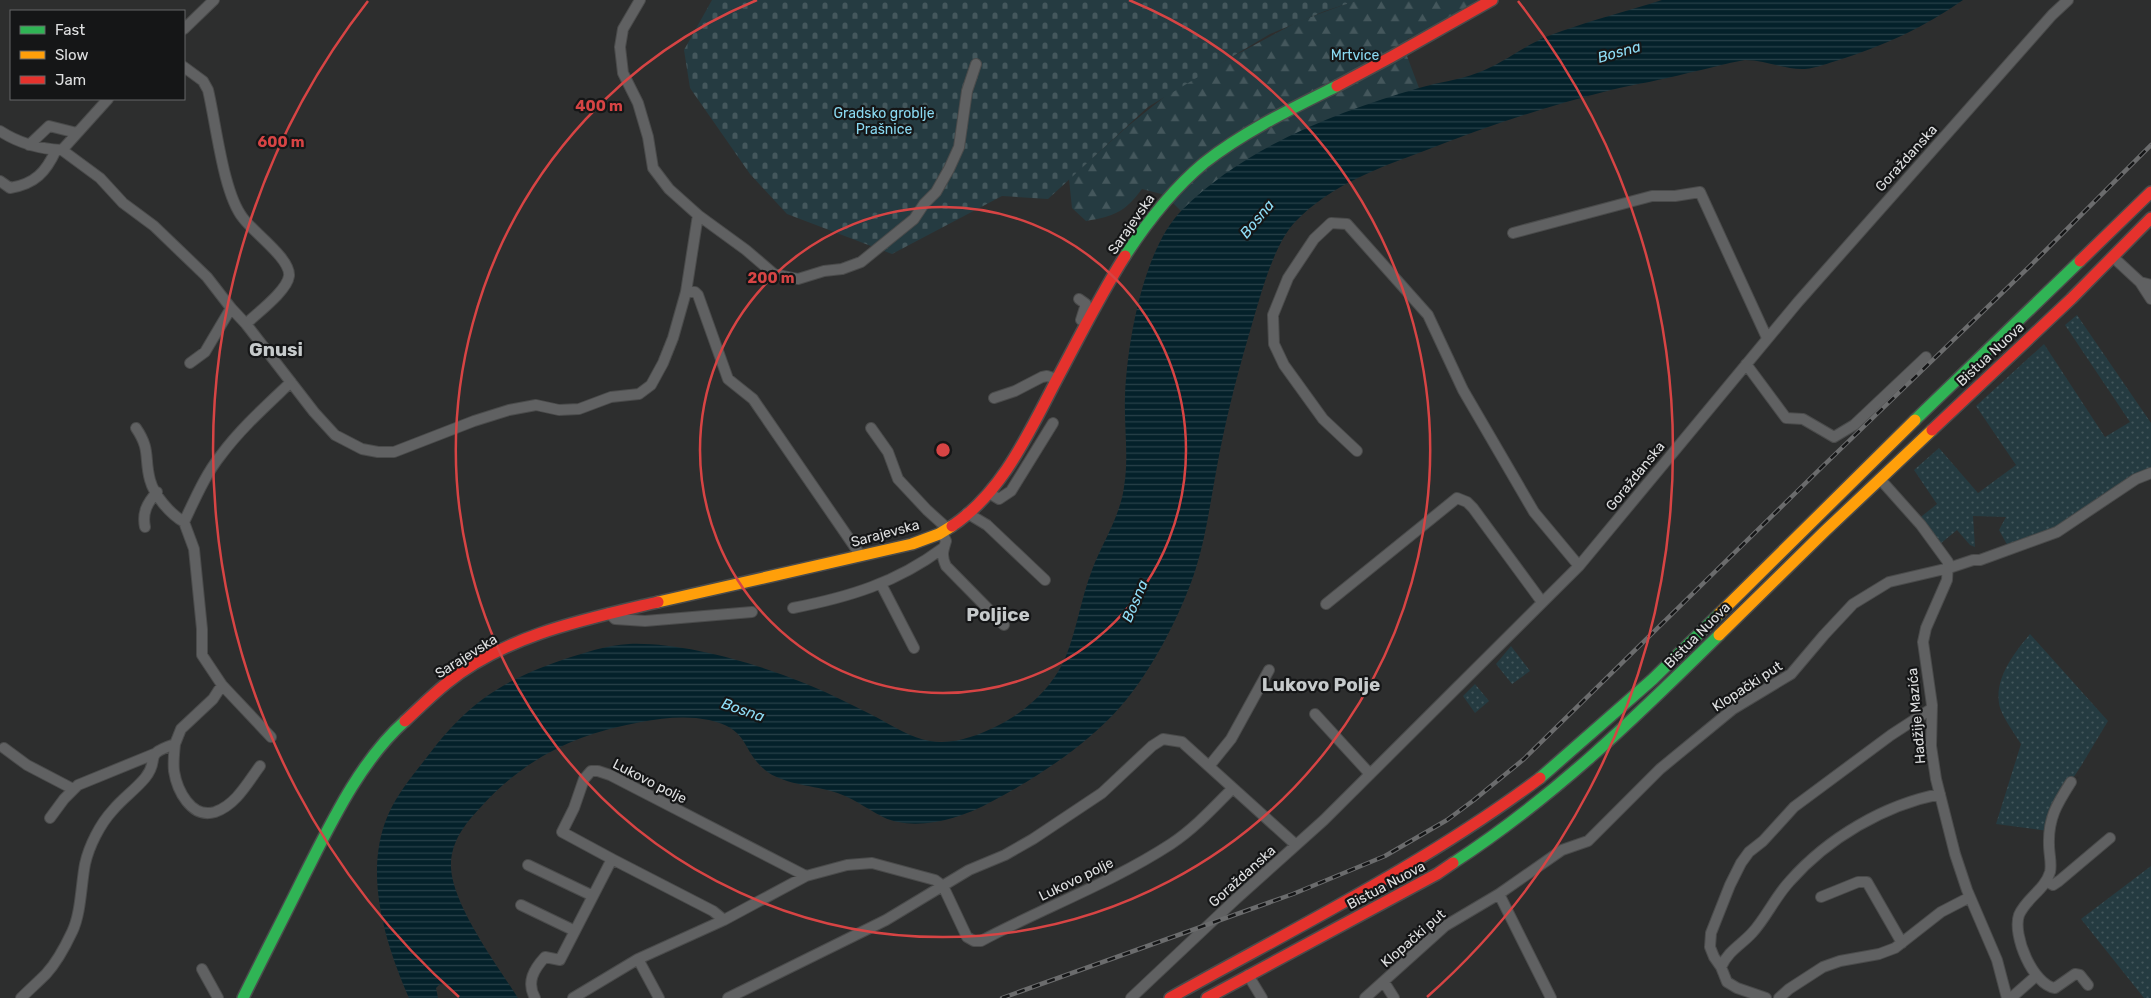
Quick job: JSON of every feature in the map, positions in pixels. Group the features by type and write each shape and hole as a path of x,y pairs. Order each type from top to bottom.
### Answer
{"main road":[{"name":"Sarajevska","path":"243,998 328,830 352,788 389,735 448,682 487,657 516,643 609,613 912,544 945,531 989,493 1020,447 1133,242 1163,203 1192,171 1221,149 1256,128 1343,83 1492,0"},
{"path":"1170,998 1427,854 1504,805 1543,776 1653,679 1896,438 2151,192"},
{"name":"Bistua Nuova","path":"1207,998 1437,874 1506,828 1604,747 1880,479 2113,257 2151,218"}],"street":[{"path":"185,28 214,0"},
{"path":"640,0 623,29 620,47 623,73 638,103 648,137 654,168 669,189 698,215 746,250 774,274 798,279 824,271 842,269 861,262 914,219 924,204 936,192 959,147 967,91 976,64"},
{"name":"Goraždanska","path":"1131,998 1370,774 1579,566 1767,338 2052,15 2068,0"},
{"path":"185,69 203,81 208,90 225,171 234,201 241,216 268,245 280,254 288,267 289,278 284,286 246,324"},
{"path":"0,181 10,188 32,182 41,176 59,150 107,100"},
{"path":"29,145 49,126 77,133"},
{"path":"0,132 40,149 59,150 100,178 123,203 154,226 207,277 290,382 335,435 362,449 378,452 394,452 474,421 509,410 536,405 559,410 579,409 612,397 639,394 651,385 663,363 673,338 686,292 698,215"},
{"path":"1513,233 1652,196 1675,196 1700,192 1767,338"},
{"path":"1356,451 1324,419 1284,365 1274,344 1273,316 1288,278 1314,239 1330,223 1347,224 1428,315 1463,390 1534,512 1579,566"},
{"path":"2113,257 2140,282 2151,298"},
{"path":"2140,282 2151,285"},
{"path":"686,292 695,292 698,295 728,378 753,399 861,556"},
{"path":"1079,299 1086,304 1080,325 1084,329"},
{"path":"190,362 204,352 231,308"},
{"path":"1746,364 1786,418 1803,420 1834,437 1854,425 1926,357"},
{"path":"994,398 1015,391 1042,377 1047,376 1057,379"},
{"path":"184,522 202,484 220,455 239,433 290,382"},
{"path":"989,493 999,499 1011,491 1053,423"},
{"path":"136,428 143,438 148,452 150,480 172,512 184,522 194,549 202,629 202,655 222,685 271,737"},
{"path":"871,428 888,452 898,479 945,531 946,541 942,548 942,557 946,566 1004,625"},
{"name":"Klopački put","path":"1365,998 1445,926 1499,894 1562,850 1588,841 1660,769 1726,715 1791,674 1853,604 1889,582 1980,560 2057,532 2136,479 2151,473"},
{"path":"1880,479 1940,549 1948,562 1949,568"},
{"path":"145,528 143,517 151,499 157,492"},
{"path":"1326,604 1458,498 1467,502 1473,508 1542,602"},
{"path":"967,513 987,525 1045,580"},
{"path":"793,608 840,599 880,584 942,548"},
{"name":"Hadžije Mazića","path":"1949,568 1948,580 1926,628 1924,642 1931,709 1931,746 1940,794 1955,854 1970,897 1997,960 2007,998"},
{"path":"880,584 914,648"},
{"path":"609,613 615,620 645,621 752,612"},
{"path":"1210,765 1231,738 1269,670"},
{"path":"222,685 213,699 181,729 175,744 174,772 180,792 187,803 207,813 216,811 237,797 260,766"},
{"path":"1766,998 1727,982 1710,947 1711,932 1730,886 1749,852 1763,841 1794,807 1891,735 1931,709"},
{"path":"1315,714 1370,774"},
{"path":"728,998 886,920 969,870 1005,855 1060,822 1102,793 1152,746 1163,739 1182,742 1210,765 1296,845"},
{"path":"50,818 73,789 86,780 108,773 154,754 157,750 175,744"},
{"path":"4,748 26,765 73,789"},
{"path":"21,998 46,974 57,959 73,929 86,862 96,835 113,810 131,795 151,770 154,754"},
{"name":"Lukovo polje","path":"724,920 712,911 562,832 574,808 584,779 591,771 610,775 806,876"},
{"path":"2071,782 2054,808 2050,822 2048,843 2050,871 2046,881 2023,908 2018,922 2025,955 2036,976 2045,985 2052,988 2059,986 2075,974 2080,975 2088,985"},
{"name":"Lukovo polje","path":"943,886 966,937 981,942 1127,869 1171,844 1192,828 1234,788"},
{"path":"1721,967 1731,951 1752,934 1789,882 1818,853 1862,824 1890,809 1940,794"},
{"path":"2046,881 2053,885 2059,881 2110,838"},
{"path":"535,998 530,981 537,966 545,957 560,960 612,859"},
{"path":"573,998 638,960 724,920 806,876 847,865 872,863 935,880 943,886"},
{"path":"528,865 593,896"},
{"path":"1821,898 1858,882 1867,882 1902,943"},
{"path":"1499,894 1551,998"},
{"path":"1779,998 1822,967 1840,961 1879,954 1902,943 1917,929 1941,912 1970,897"},
{"path":"521,904 575,931"},
{"path":"638,960 659,998"},
{"path":"202,968 218,998"},
{"path":"1248,976 1262,998"},
{"path":"2011,998 2036,976"},
{"path":"1384,982 1394,998"}],"green space":[{"name":"Gradsko groblje Prašnice","path":"712,0 1359,0 1325,11 1270,34 1148,107 1048,199 1002,196 892,254 787,214 750,174 690,88 684,50"},
{"name":"Mrtvice","path":"1357,0 1477,0 1433,28 1407,39 1407,56 1419,88 1344,114 1312,127 1272,147 1234,170 1181,211 1165,195 1142,189 1124,208 1105,217 1086,221 1072,208 1069,179 1128,126 1178,86 1297,22"},
{"path":"2077,315 2151,423 2151,471 2059,527 2010,550 1999,530 2006,517 1973,516 1975,547 1970,545 1957,530 1940,544 1917,520 1937,504 1914,470 1939,448 1978,493 2016,465 1976,406 2044,344 2105,437 2130,422 2065,325"},
{"path":"2030,634 2108,721 2050,813 2048,831 1996,824 2021,744 2000,708 2000,684 2007,666"},
{"path":"1511,646 1530,671 1512,684 1496,664"},
{"path":"1475,684 1489,701 1475,713 1463,696"},
{"path":"2151,866 2151,998 2144,998 2081,919"}],"water":[{"name":"Bosna","path":"1662,0 1963,0 1934,19 1903,35 1855,55 1805,69 1745,60 1587,96 1493,125 1407,157 1356,179 1324,197 1296,221 1287,232 1273,260 1261,293 1230,405 1196,568 1183,603 1155,659 1133,692 1092,735 1041,773 987,804 950,819 922,823 895,821 883,817 838,793 788,781 772,775 757,762 743,741 732,729 709,720 683,717 666,718 617,727 573,741 533,762 497,790 474,814 459,835 451,859 451,868 459,900 477,935 518,998 458,998 452,989 445,984 440,984 436,988 438,998 409,998 392,954 380,908 377,860 381,837 388,815 406,785 456,723 486,697 520,677 562,660 612,646 650,644 695,650 763,668 813,687 909,734 930,741 947,742 965,739 1008,720 1028,706 1047,688 1061,667 1070,646 1092,570 1119,509 1125,476 1126,375 1134,324 1147,272 1157,248 1168,227 1182,210 1234,168 1293,134 1356,108 1426,86 1477,73 1496,65 1548,36"}],"railway":[{"path":"1002,998 1293,894 1385,856 1447,820 1474,800 1524,759 2033,263 2151,145"}],"traffic: fast":[{"path":"1125,256 1161,206 1204,163 1252,131 1337,86"},
{"path":"1915,420 2080,261"},
{"path":"1540,778 1653,679 1719,614"},
{"path":"1453,863 1525,812 1592,756 1719,635"},
{"path":"243,998 325,835 348,794 374,755 405,721"}],"traffic: slow":[{"path":"1719,614 1915,420"},
{"path":"1719,635 1932,430"},
{"path":"658,602 912,544 939,534 952,526"}],"traffic: jam":[{"path":"1337,86 1492,0"},
{"path":"2080,261 2151,192"},
{"path":"1932,430 2071,299 2151,218"},
{"path":"952,526 986,496 1013,460 1098,301 1125,256"},
{"path":"405,721 447,683 470,666 495,652 575,622 658,602"},
{"path":"1170,998 1405,867 1451,839 1540,778"},
{"path":"1207,998 1437,874 1453,863"}],"district":[{"name":"Gnusi","path":"276,349"},
{"name":"Poljice","path":"998,614"},
{"name":"Lukovo Polje","path":"1321,684"}]}
